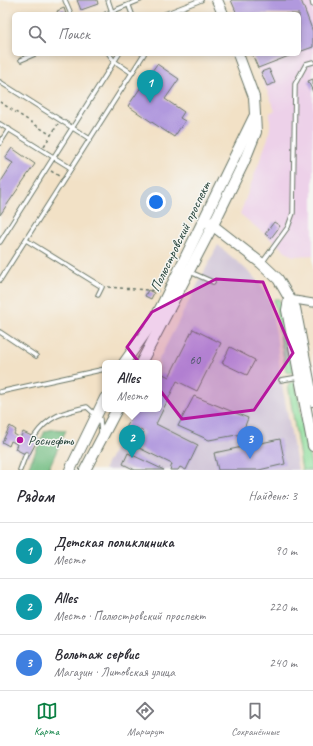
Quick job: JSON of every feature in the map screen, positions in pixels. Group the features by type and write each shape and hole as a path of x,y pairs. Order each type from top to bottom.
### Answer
{"main road":[{"path":"217,0 222,12"},
{"name":"Полюстровский проспект","path":"143,360 213,224 252,144 256,132 252,90 239,56"},
{"name":"Полюстровский проспект","path":"126,360 153,322 254,117"},
{"path":"204,219 213,224 261,263 278,279 289,299 287,310 304,376 313,401"},
{"path":"304,376 313,446"},
{"path":"70,470 102,404"},
{"path":"85,470 115,412"}],"street":[{"path":"289,299 313,303"}],"lane":[{"path":"65,0 70,12"},
{"path":"108,0 112,12 140,0"},
{"path":"170,12 201,0"},
{"path":"312,0 313,5"},
{"path":"128,6 131,12"},
{"path":"22,60 31,56"},
{"path":"110,56 114,61 132,73"},
{"path":"0,242 118,56"},
{"path":"0,280 143,56"},
{"path":"261,263 277,244 288,227 294,213 295,84 306,64 313,62"},
{"path":"0,82 90,139"},
{"path":"0,124 71,168"},
{"path":"0,142 8,129"},
{"path":"26,240 102,286 98,295"},
{"path":"189,271 213,282"},
{"path":"0,332 36,356"},
{"path":"0,392 102,370"},
{"path":"280,380 304,376"},
{"path":"34,438 42,425 65,412 87,407 100,419 102,427 100,440"},
{"path":"20,470 26,454"}],"path":[{"path":"0,102 51,135"},
{"path":"42,149 60,120"},
{"path":"47,168 64,179"},
{"path":"102,286 162,291"}],"highlighted area":[{"path":"216,279 263,282 293,353 254,410 182,419 127,347 152,312"}],"shaded area":[{"path":"230,0 313,0 313,255 294,256 289,254 240,214 268,138 270,113 275,110 253,56 301,56 301,12 235,12"},
{"path":"218,245 249,272 260,284 269,300 276,333 281,380 298,470 104,470 133,412 162,412 162,360 159,360"}],"green space":[{"path":"274,299 279,299 294,373 286,372"},
{"path":"295,381 312,470 302,470 288,384"},
{"path":"54,429 66,430 48,470 27,470 45,431"}],"building":[{"path":"77,0 97,0 98,4 81,10"},
{"path":"231,0 301,0 313,32 313,47 301,51 301,12 236,12"},
{"path":"64,8 65,12 57,12"},
{"path":"253,56 289,56 258,68"},
{"path":"157,64 179,79 165,99 184,112 180,118 185,121 174,137 128,106"},
{"path":"269,69 275,83 267,86 261,72"},
{"path":"313,79 313,92 308,81"},
{"path":"12,148 35,164 0,215 0,183 13,163 5,158"},
{"path":"274,222 280,226 271,238 265,234"},
{"path":"148,290 154,293 151,299 145,296"},
{"path":"193,329 221,343 197,391 177,381 162,412 162,374 169,377"},
{"path":"230,347 255,360 247,375 222,363"},
{"path":"194,396 248,418 242,434 209,440 178,426"},
{"path":"134,412 162,412 156,424 198,445 186,470 180,467 178,470 170,470 172,464 137,447 144,432 136,428 133,434 125,430"},
{"name":"Роснефть","path":"10,426 16,430 14,434 20,438 23,432 38,439 29,456 15,449 17,444 11,441 9,446 2,442"},
{"path":"280,439 285,464 259,470 218,470 214,453"},
{"path":"128,453 164,470 135,470 123,464"}],"place":[{"name":"Детская поликлиника","path":"150,103"},
{"name":"Роснефть","path":"20,440"},
{"name":"Alles","path":"132,458"},
{"name":"Вольтаж сервис","path":"250,459"}]}
